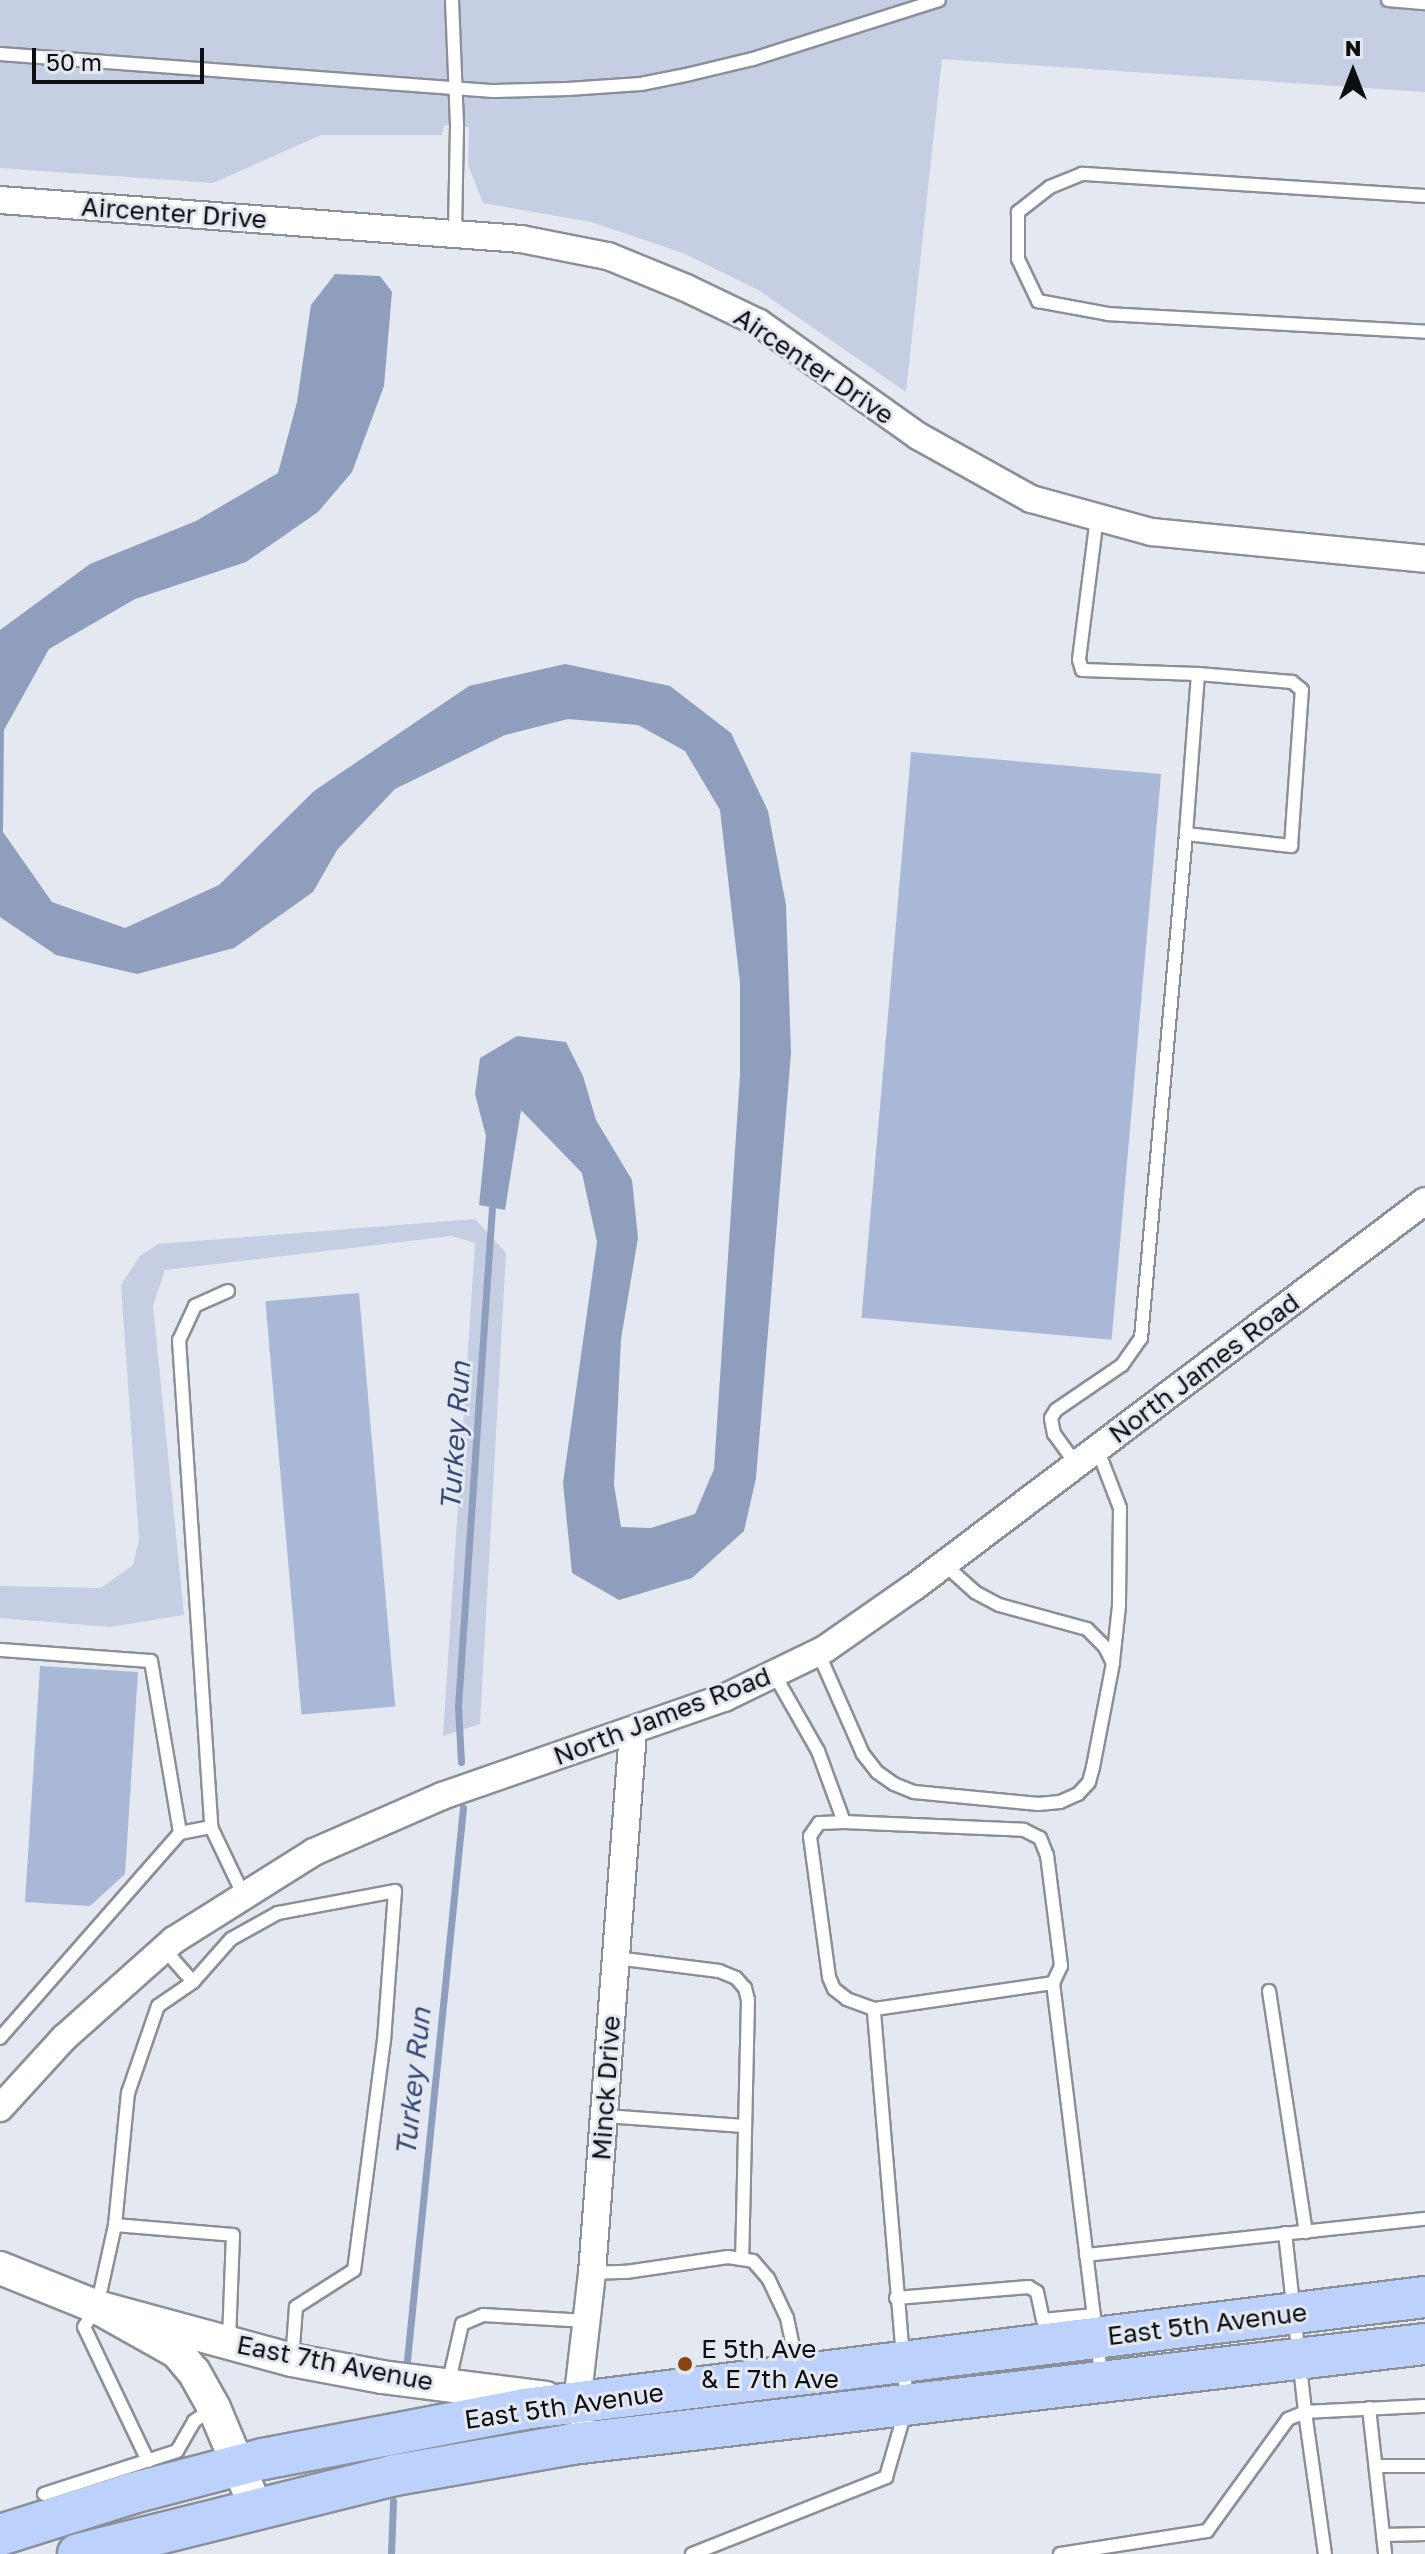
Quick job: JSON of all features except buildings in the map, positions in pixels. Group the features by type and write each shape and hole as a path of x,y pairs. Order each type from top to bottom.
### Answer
{"main road":[{"name":"East 5th Avenue","path":"93,2524 236,2466 431,2426 577,2403 901,2362 1095,2327 1293,2312 1425,2297"},
{"name":"East 5th Avenue","path":"0,2535 256,2508 395,2475 588,2443 1425,2344"}],"street":[{"name":"Aircenter Drive","path":"0,200 521,239 608,256 759,323 918,436 1031,499 1152,532 1425,559"},
{"name":"North James Road","path":"0,2108 64,2038 164,1949 243,1894 314,1852 442,1796 724,1698 818,1652 944,1564 1425,1201"},
{"name":"Minck Drive","path":"588,2443 577,2403 592,2273 633,1732"},
{"name":"East 7th Avenue","path":"0,2268 97,2307 292,2360 382,2377 577,2403"},
{"name":"East 7th Avenue","path":"97,2307 177,2352 194,2372 214,2408 256,2508"}],"lane":[{"path":"452,0 455,233"},
{"path":"0,54 494,91 641,84 753,59 939,0"},
{"path":"1388,0 1425,3"},
{"path":"1425,196 1082,174 1050,187 1018,212 1018,259 1038,301 1094,311 1425,332"},
{"path":"1097,517 1079,660 1082,670 1198,674 1292,682 1302,690 1291,846 1186,834"},
{"path":"1076,1464 1054,1434 1051,1418 1056,1410 1122,1365 1139,1346 1141,1338 1198,674"},
{"path":"228,1291 195,1306 179,1340 211,1827 243,1894"},
{"path":"818,1652 863,1754 877,1772 914,1792 1038,1804 1060,1802 1078,1794 1089,1782 1113,1663 1119,1606 1120,1508 1097,1448"},
{"path":"944,1564 975,1592 999,1605 1087,1629 1105,1647 1113,1663"},
{"path":"0,1650 151,1661 180,1833"},
{"path":"774,1674 818,1751 844,1822"},
{"path":"1053,1983 874,2009 847,1999 834,1989 829,1977 810,1836 819,1823 844,1822 1024,1830 1040,1838 1047,1855 1061,1966 1053,1983 1101,2382"},
{"path":"0,2038 180,1833 211,1827"},
{"path":"148,2461 84,2327 97,2307 115,2225 128,2093 158,2006 193,1982 231,1939 278,1913 395,1891 384,2040 354,2270 296,2307 292,2360"},
{"path":"164,1949 193,1982"},
{"path":"616,1958 719,1971 736,1978 745,1988 748,2000 742,2257"},
{"path":"1269,1991 1306,2232"},
{"path":"692,2554 886,2477 907,2405 901,2362 874,2009"},
{"path":"604,2116 745,2126"},
{"path":"1086,2255 1425,2219"},
{"path":"115,2225 233,2235 229,2344"},
{"path":"1285,2233 1325,2554"},
{"path":"592,2273 742,2257 753,2261 768,2278 787,2318 798,2374"},
{"path":"896,2298 1029,2287 1037,2292 1043,2320 1095,2327"},
{"path":"448,2385 462,2324 483,2315 587,2321"},
{"path":"1060,2554 1207,2531 1288,2419 1305,2412 1425,2406"},
{"path":"44,2494 93,2524 148,2461 177,2451 194,2421 214,2408"},
{"path":"1369,2408 1385,2554"},
{"path":"1376,2466 1425,2466"},
{"path":"1383,2535 1425,2534"}],"shaded area":[{"path":"0,0 1425,0 1425,92 942,59 906,392 760,291 683,253 591,222 483,203 468,165 469,127 444,125 442,135 321,135 213,183 0,168"},
{"path":"335,274 380,276 392,292 384,386 352,472 318,512 246,562 135,599 49,649 4,730 3,832 52,902 125,928 219,885 314,791 469,686 565,664 670,686 731,733 768,811 786,905 791,1053 756,1478 744,1531 692,1578 619,1600 572,1573 563,1483 597,1242 582,1173 521,1110 505,1210 479,1205 486,1136 475,1094 480,1058 517,1036 566,1042 583,1076 596,1120 632,1180 638,1238 621,1339 614,1485 621,1527 651,1528 695,1514 714,1469 740,1075 740,983 720,810 685,751 638,725 568,719 505,735 395,789 337,850 313,892 234,948 137,974 56,955 0,917 0,630 90,564 196,521 278,473 297,402 311,305"},
{"path":"475,1219 506,1253 480,1724 443,1736 475,1243 452,1236 165,1270 153,1306 184,1615 110,1627 0,1618 0,1586 101,1588 133,1565 139,1540 121,1285 140,1256 158,1244"}],"waterway":[{"name":"Turkey Run","path":"461,1762 458,1706 492,1209"},
{"name":"Turkey Run","path":"407,2360 463,1808"},
{"name":"Turkey Run","path":"391,2554 393,2501"}],"place":[{"name":"E 5th Ave & E 7th Ave","path":"685,2364"}]}
